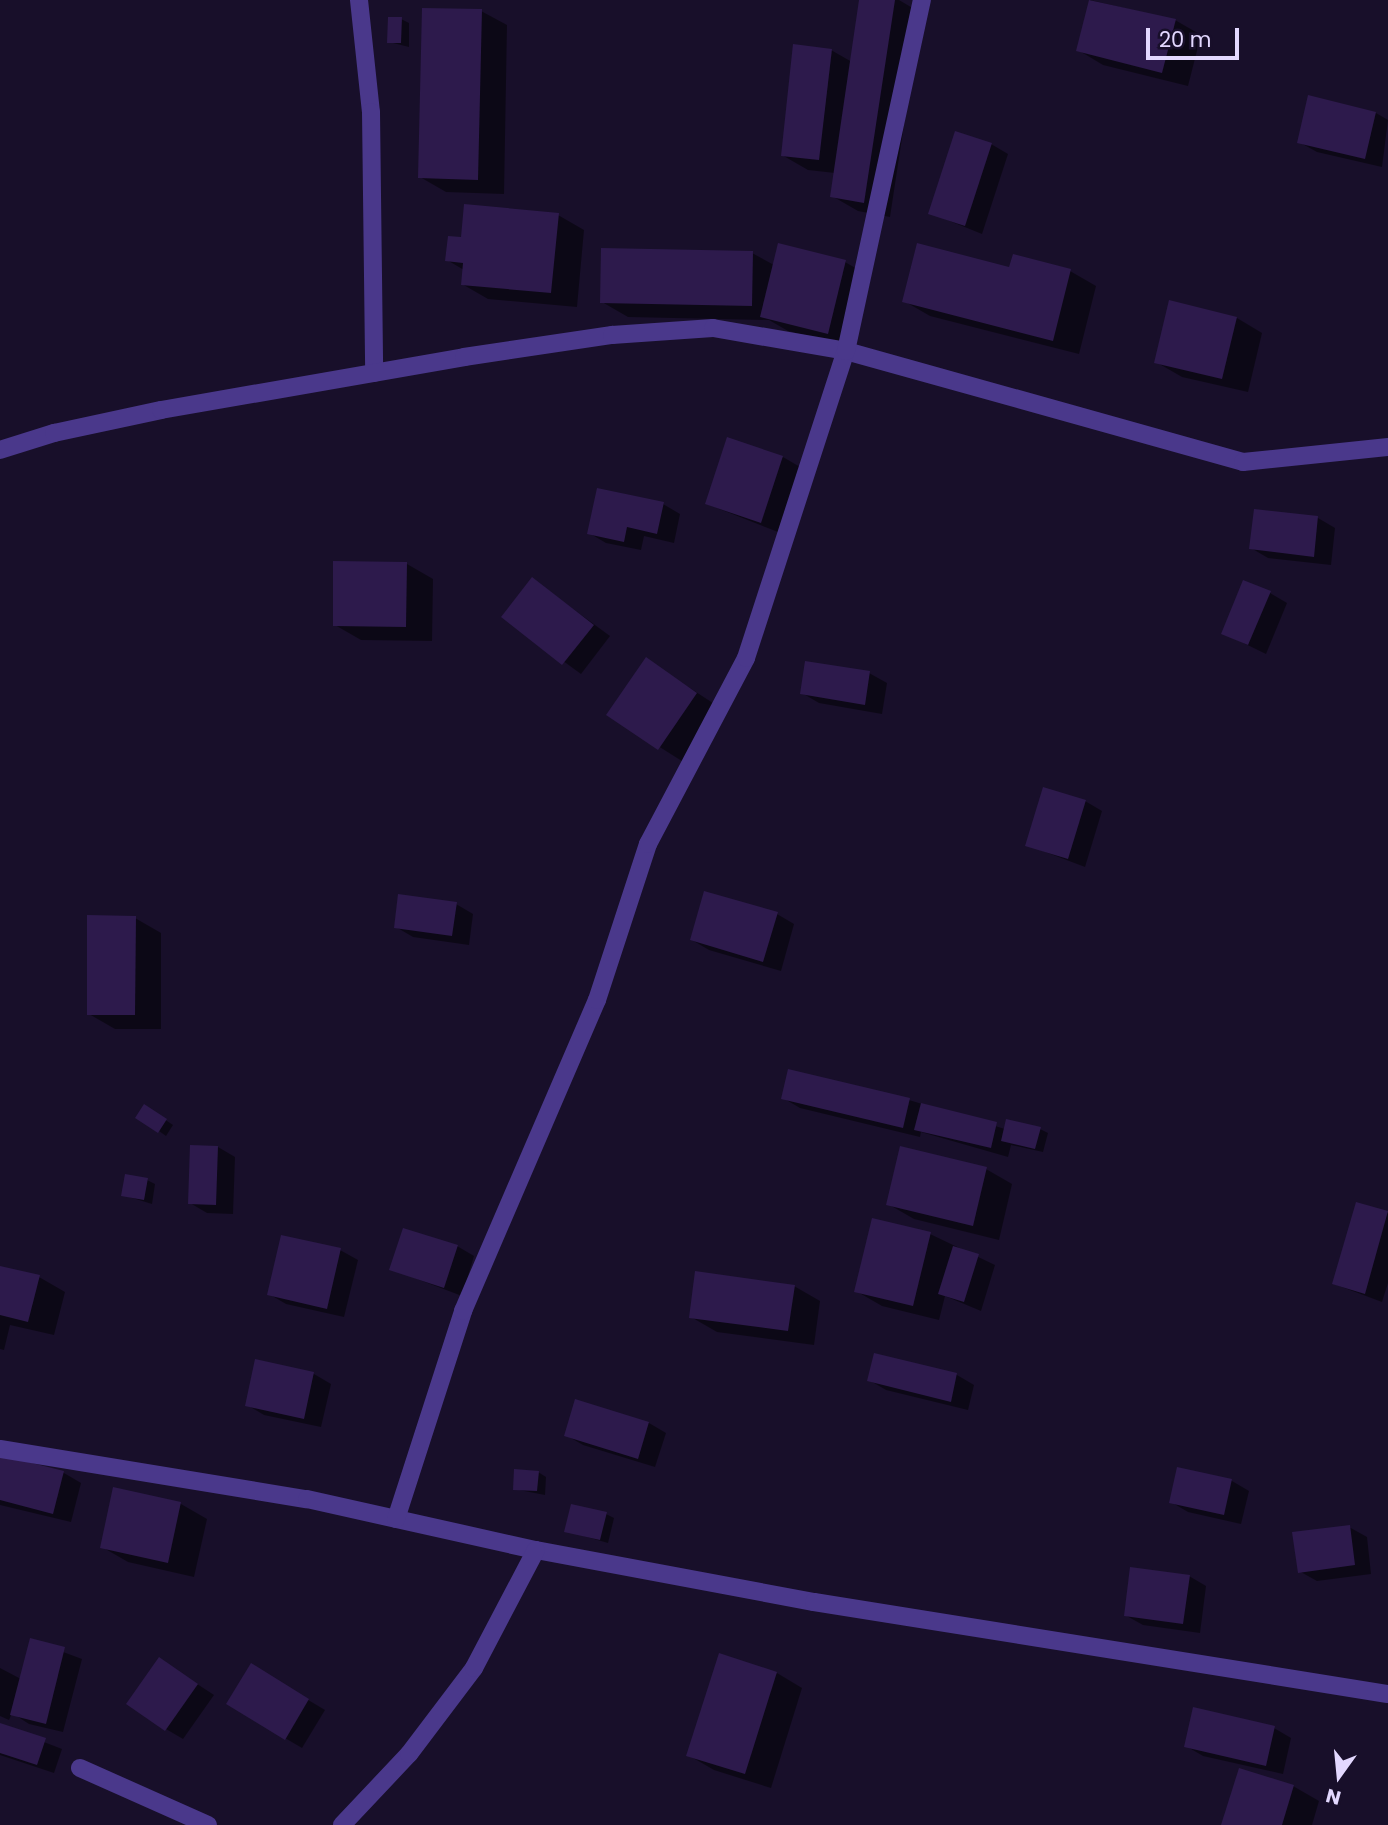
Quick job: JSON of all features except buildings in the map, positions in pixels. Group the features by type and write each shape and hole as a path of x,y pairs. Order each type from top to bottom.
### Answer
{"street":[{"path":"359,0 371,113 374,373"},
{"path":"396,1519 463,1311 587,1024 622,932 648,844 746,658 846,351 922,0"},
{"path":"0,450 54,433 161,410 374,373 668,329 713,328 846,351 1243,462 1388,447"},
{"path":"0,1449 307,1499 536,1550 814,1602 1388,1694"},
{"path":"342,1825 410,1754 474,1668 536,1550"},
{"path":"79,1768 208,1825"}]}
